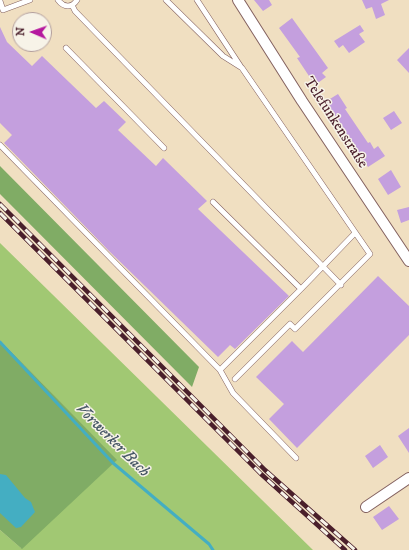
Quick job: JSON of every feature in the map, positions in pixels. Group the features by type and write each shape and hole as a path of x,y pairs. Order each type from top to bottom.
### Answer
{"street":[{"name":"Telefunkenstraße","path":"238,0 302,101 409,261"},
{"path":"366,507 409,478"}],"lane":[{"path":"0,2 3,10 30,0"},
{"path":"58,0 65,6 72,6"},
{"path":"72,6 77,0"},
{"path":"166,0 223,56 242,68"},
{"path":"197,0 370,254 295,329 290,324 235,379"},
{"path":"72,6 340,285"},
{"path":"66,48 164,148"},
{"path":"0,145 220,370 233,392 296,458"},
{"path":"213,202 301,289"},
{"path":"220,370 355,233"}],"green space":[{"path":"0,166 199,367 192,387 0,194"},
{"path":"0,243 313,550 0,550 0,530 21,548 116,460 0,340"},
{"path":"0,340 117,460 22,549 0,530"}],"water":[{"path":"0,474 6,475 25,498 31,502 35,512 21,527 16,528 0,513"}],"building":[{"path":"254,0 269,0 272,5 263,11"},
{"path":"362,0 389,0 381,4 385,15 376,19 372,7 366,9"},
{"path":"292,18 328,68 322,73 326,77 315,85 297,58 300,57 279,28"},
{"path":"360,25 364,31 359,34 365,42 349,53 343,45 339,48 334,41"},
{"path":"0,27 7,42 12,47 12,52 17,52 32,66 42,56 96,108 104,101 126,122 118,130 156,166 163,158 207,201 198,209 289,296 235,349 230,345 218,357 109,251 4,143 12,135 0,123"},
{"path":"409,48 409,73 397,60"},
{"path":"338,94 347,108 345,109 368,143 370,142 374,149 378,146 385,156 368,167 325,102"},
{"path":"394,111 402,123 391,130 383,118"},
{"path":"391,170 401,187 388,195 378,179"},
{"path":"409,207 409,220 401,223 397,210"},
{"path":"378,276 409,306 409,335 297,448 269,419 284,404 256,377 292,341 303,352"},
{"path":"409,428 409,453 398,436"},
{"path":"380,445 388,457 373,468 365,456"},
{"path":"389,506 399,519 382,530 373,517"}],"waterway":[{"name":"Vorwerker Bach","path":"0,342 113,463 209,544 213,550"}],"railway":[{"path":"0,204 265,470 355,550"},
{"path":"0,213 261,474 345,550"}]}
